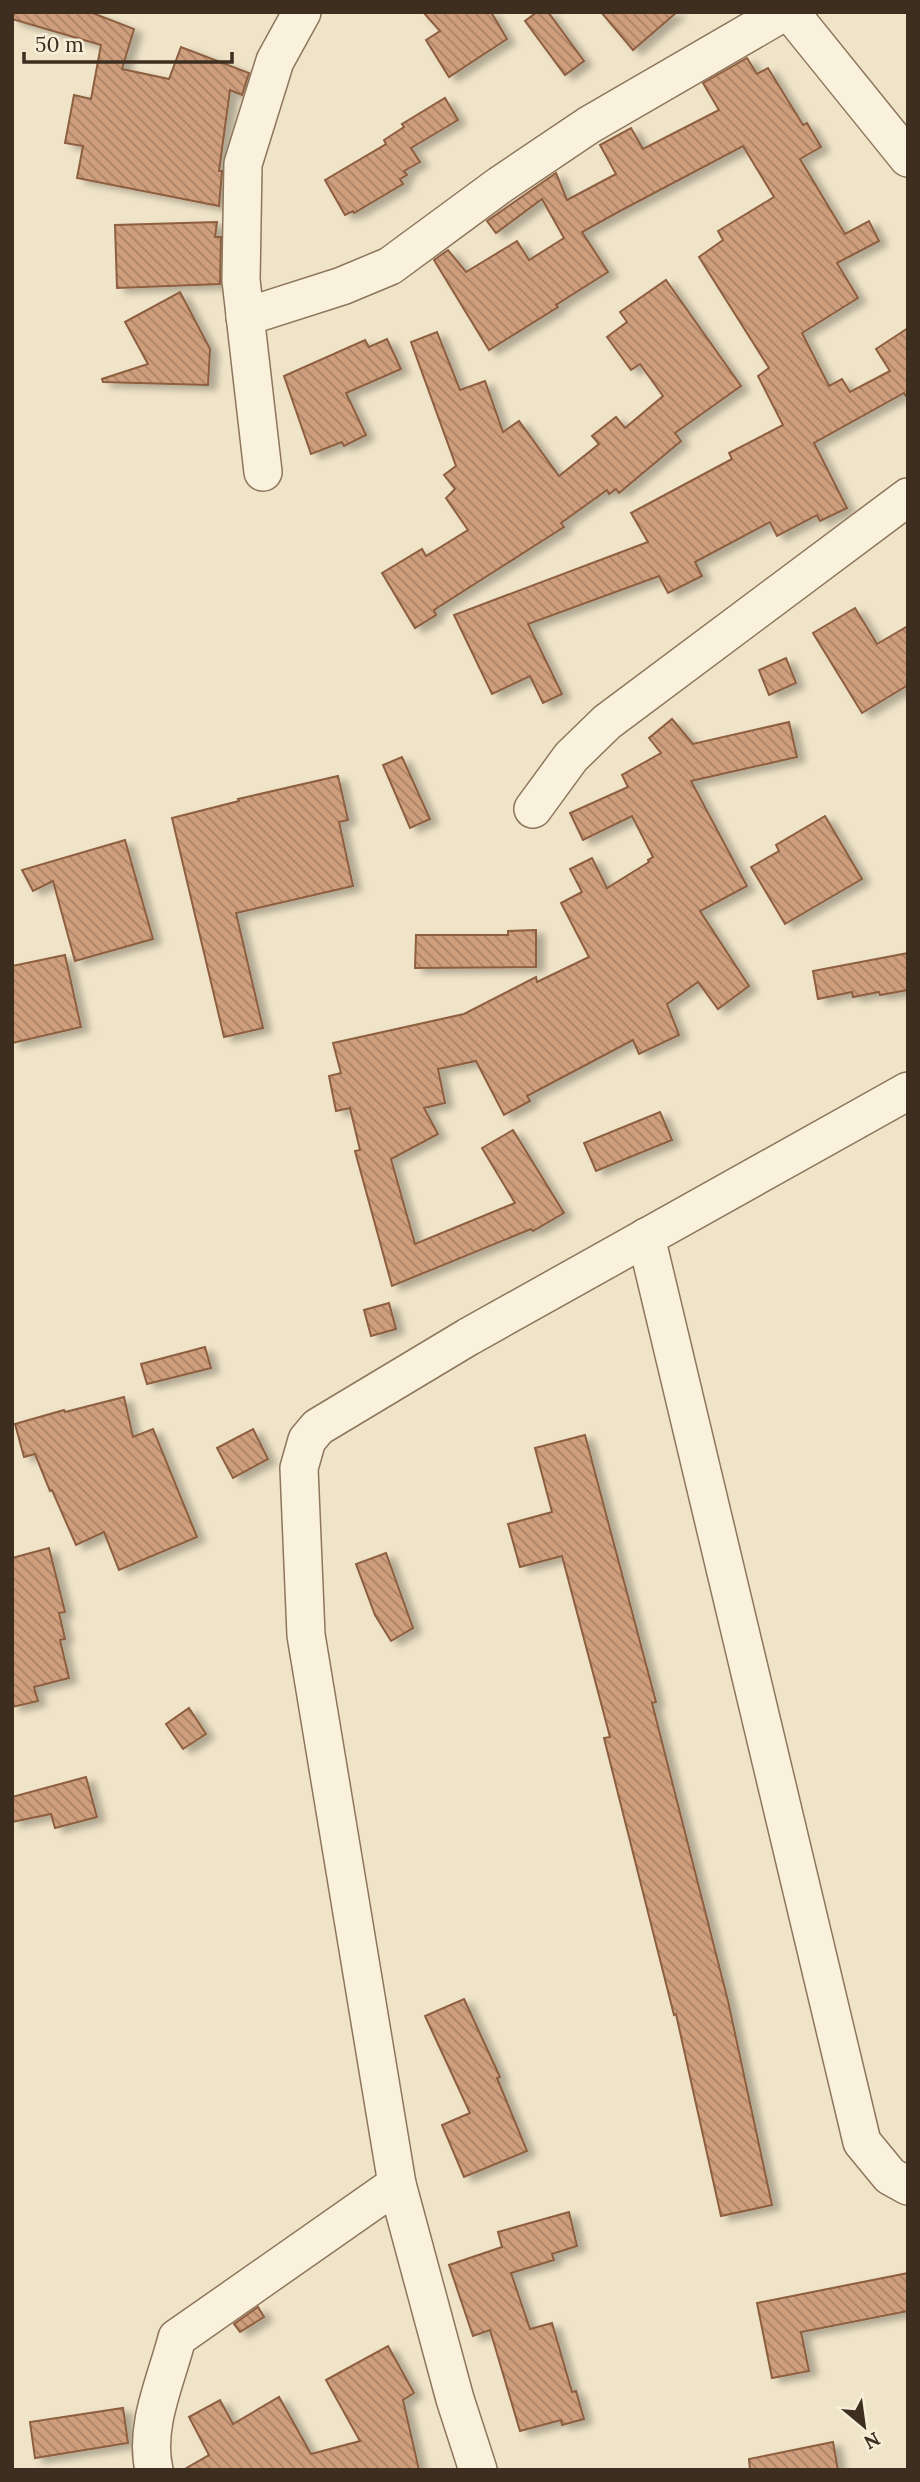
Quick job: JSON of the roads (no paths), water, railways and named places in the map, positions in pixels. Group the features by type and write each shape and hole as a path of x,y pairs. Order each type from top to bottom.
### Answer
{"street":[{"path":"263,472 241,280 243,164 275,61 302,12"},
{"path":"245,317 342,286 390,266 500,185 589,125 784,12"},
{"path":"790,12 908,158"},
{"path":"533,809 571,757 607,722 908,497"},
{"path":"478,2470 455,2399 397,2183 306,1635 299,1468 307,1440 318,1427 468,1337 908,1091"},
{"path":"646,1237 862,2142 890,2176 908,2186"},
{"path":"154,2470 150,2453 154,2415 167,2379 177,2338 397,2183"}]}
